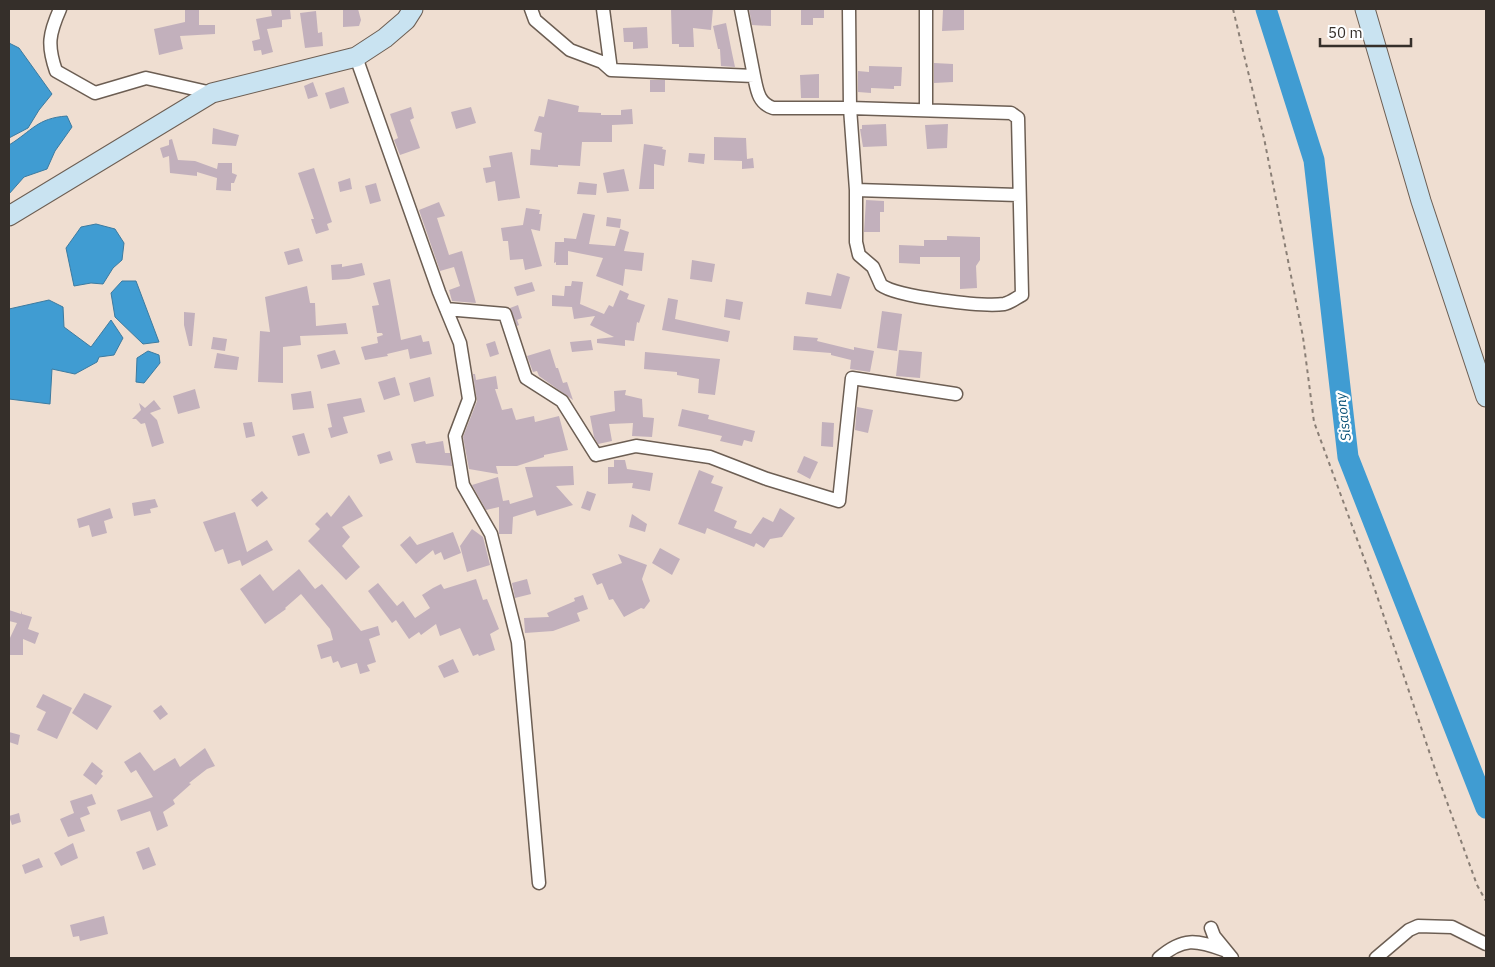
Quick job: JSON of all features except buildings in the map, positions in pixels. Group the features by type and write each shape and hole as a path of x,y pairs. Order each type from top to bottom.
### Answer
{"street":[{"path":"60,9 54,24 49,49 56,71 95,93 146,78 212,94"},
{"path":"9,216 212,94 356,57 385,38 406,20 413,9"},
{"path":"531,9 535,20 570,50 602,62 611,70 754,76"},
{"path":"603,9 611,70"},
{"path":"741,9 758,94 764,105 773,108 850,108 1015,114 1018,118 1022,295 1005,304 977,304 902,293 881,285 873,267 859,255 850,108 849,9"},
{"path":"926,9 926,110"},
{"path":"1365,9 1421,201 1486,397"},
{"path":"356,57 446,309 460,343 469,399 455,436 463,485 492,534 518,642 539,883"},
{"path":"856,190 1019,196"},
{"path":"446,309 505,314 526,378 562,401 596,455 636,446 710,457 767,479 839,501 852,378 956,394"},
{"path":"1376,958 1409,930 1418,926 1452,927 1486,944"},
{"path":"1211,928 1228,954"},
{"path":"1158,958 1170,949 1192,940 1228,954"}],"path":[{"path":"1233,9 1264,138 1303,337 1314,422 1368,569 1435,769 1477,885 1486,901"}],"water":[{"path":"9,43 19,48 52,94 28,128 9,138"},
{"path":"67,116 72,127 55,151 47,169 24,177 9,194 9,145 42,122"},
{"path":"96,224 115,229 124,243 122,260 113,268 103,284 91,283 74,286 66,248 81,227"},
{"path":"122,281 136,281 159,342 143,344 115,317 111,293"},
{"path":"49,300 63,307 64,327 91,347 111,320 123,338 114,355 99,357 97,362 75,374 52,369 50,404 9,399 9,309"},
{"path":"148,351 159,355 160,363 144,383 136,382 137,358"}],"waterway":[{"name":"Sisaony","path":"1266,9 1314,160 1348,457 1486,808"}]}
